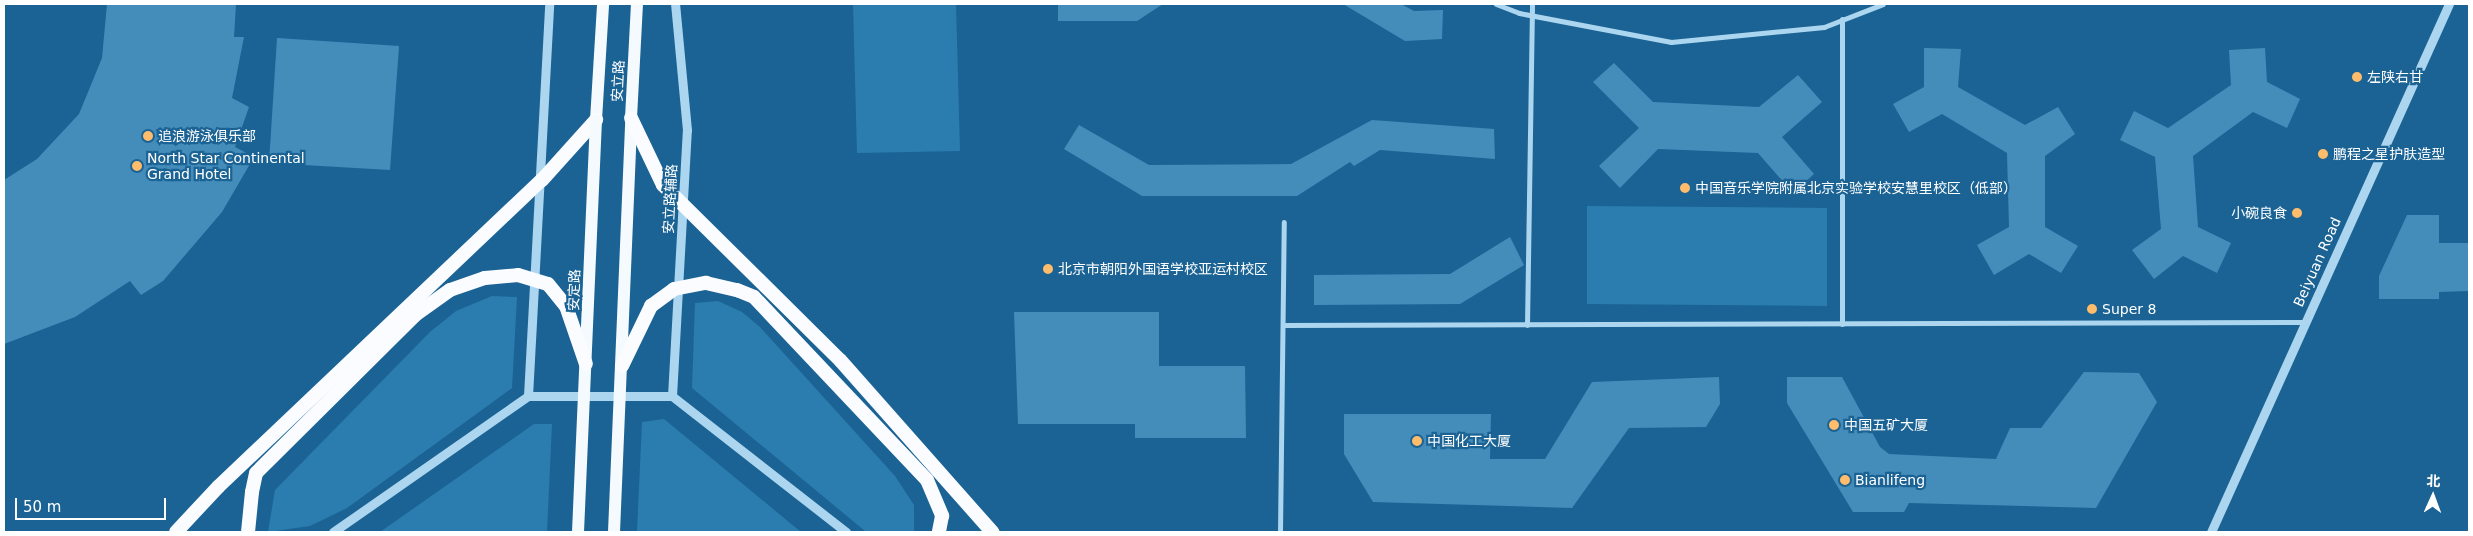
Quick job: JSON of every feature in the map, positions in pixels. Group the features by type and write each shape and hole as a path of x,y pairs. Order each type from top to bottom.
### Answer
{"highway":[{"path":"631,118 663,185 840,360 992,532"},
{"path":"176,532 218,487 542,180 596,120"},
{"path":"248,532 256,473 415,315 450,290 485,278 518,275 548,284 566,306 586,364"},
{"path":"622,366 651,306 674,289 706,283 754,297 927,480 942,516 939,532"}],"main road":[{"name":"安定路","path":"578,532 596,120 604,4"},
{"name":"安立路","path":"631,118 637,4"},
{"path":"614,532 631,118"}],"street":[{"path":"528,396 549,4"},
{"name":"安立路辅路","path":"672,396 687,130 675,4"},
{"path":"1496,4 1529,15 1671,42 1824,27 1883,4"},
{"path":"1527,324 1529,15 1532,4"},
{"name":"Beiyuan Road","path":"2211,532 2449,4"},
{"path":"1842,19 1842,324"},
{"path":"1280,532 1284,222"},
{"path":"1284,325 2305,322"},
{"path":"333,532 528,396 672,396 846,532"}],"shaded area":[{"path":"853,4 956,4 960,151 857,153"},
{"path":"1587,206 1827,208 1827,306 1587,304"},
{"path":"492,296 517,297 512,388 347,508 310,526 268,532 275,490 430,332 456,311"},
{"path":"718,301 742,312 760,327 895,476 914,505 914,532 865,531 692,388 695,303"},
{"path":"664,419 801,532 637,532 642,422"},
{"path":"534,424 552,424 547,532 380,532"}],"building":[{"name":"North Star Continental Grand Hotel","path":"107,4 236,4 234,37 244,37 232,98 249,107 235,147 254,157 222,212 163,281 141,295 130,281 75,317 4,344 4,180 37,159 79,114 102,58"},
{"path":"1058,4 1163,4 1137,21 1058,21"},
{"path":"1343,4 1401,4 1414,11 1443,10 1442,39 1405,41"},
{"path":"277,38 399,46 390,170 269,163"},
{"path":"1924,48 1961,49 1958,87 2025,125 2058,107 2075,134 2045,156 2045,227 2078,246 2061,273 2029,254 1994,275 1977,245 2009,227 2007,153 1942,114 1909,132 1893,104 1924,87"},
{"path":"2265,48 2267,82 2300,99 2287,128 2253,112 2193,156 2198,227 2231,243 2217,273 2183,256 2154,279 2132,250 2161,229 2155,157 2120,140 2134,111 2168,128 2231,85 2229,50"},
{"path":"1614,63 1653,102 1759,107 1798,75 1822,102 1782,137 1814,174 1793,193 1758,153 1658,149 1620,188 1599,166 1639,128 1593,82"},
{"path":"1372,120 1494,129 1495,159 1380,150 1354,166 1350,162 1297,196 1142,196 1064,149 1079,125 1149,165 1291,164"},
{"path":"2407,215 2439,215 2439,243 2469,243 2469,291 2439,292 2439,299 2379,299 2379,276"},
{"path":"1510,237 1524,265 1460,304 1314,305 1314,275 1450,274"},
{"path":"1014,312 1159,312 1159,366 1245,366 1246,438 1135,438 1135,424 1018,424"},
{"path":"2084,372 2139,373 2157,402 2096,508 1909,503 1904,512 1853,512 1787,403 1787,377 1842,377 1880,447 1889,454 1996,459 2010,428 2041,428"},
{"name":"中国化工大厦","path":"1719,377 1720,404 1706,427 1629,428 1572,508 1373,502 1344,454 1344,414 1491,414 1490,459 1545,459 1592,382"}],"place":[{"name":"左陕右甘","path":"2357,77"},
{"name":"追浪游泳俱乐部","path":"148,136"},
{"name":"鹏程之星护肤造型","path":"2323,154"},
{"name":"North Star Continental Grand Hotel","path":"137,166"},
{"name":"中国音乐学院附属北京实验学校安慧里校区（低部）","path":"1685,188"},
{"name":"小碗良食","path":"2297,213"},
{"name":"北京市朝阳外国语学校亚运村校区","path":"1048,269"},
{"name":"Super 8","path":"2092,309"},
{"name":"中国五矿大厦","path":"1834,425"},
{"name":"中国化工大厦","path":"1417,441"},
{"name":"Bianlifeng","path":"1845,480"}]}
